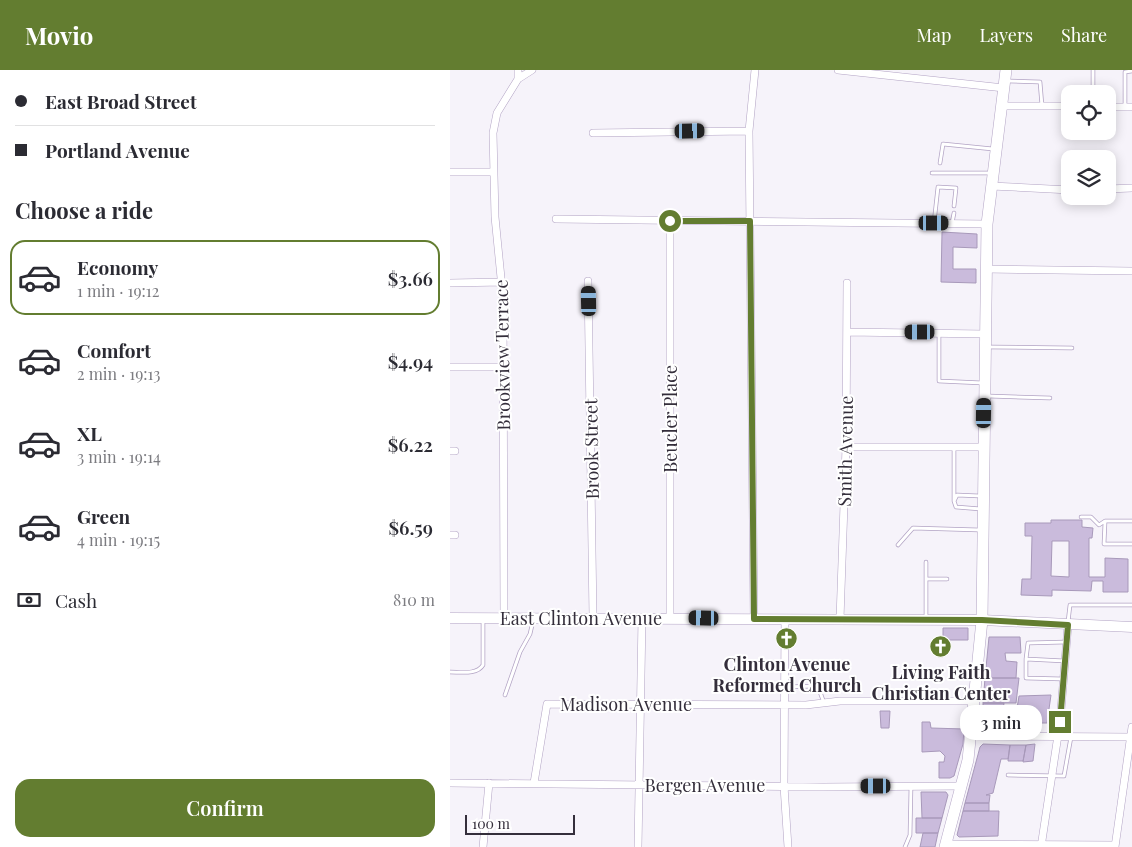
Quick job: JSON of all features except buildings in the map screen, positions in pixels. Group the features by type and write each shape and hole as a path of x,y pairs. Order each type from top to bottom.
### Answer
{"main road":[{"path":"945,845 972,736 982,620 987,224 1005,80"}],"street":[{"path":"518,70 518,79"},
{"path":"518,79 532,70"},
{"path":"754,619 749,130 755,70"},
{"path":"838,70 1005,80"},
{"name":"Brookview Terrace","path":"504,618 503,282 498,256 494,123 502,102 518,79"},
{"path":"1002,106 1061,106"},
{"path":"1116,107 1129,107"},
{"path":"593,133 749,130"},
{"path":"450,172 494,172"},
{"path":"992,186 1061,190"},
{"path":"1116,189 1132,188"},
{"path":"556,219 987,224"},
{"name":"Beucler Place","path":"670,221 670,618"},
{"path":"986,269 1132,271"},
{"name":"Brook Street","path":"588,281 593,617"},
{"path":"450,283 503,282"},
{"name":"Smith Avenue","path":"840,619 846,446 847,283"},
{"path":"847,332 985,334"},
{"path":"450,367 503,367"},
{"path":"846,446 984,447"},
{"name":"East Clinton Avenue","path":"450,618 593,617 982,620 1132,627"},
{"path":"638,847 642,618"},
{"path":"785,619 784,786 788,847"},
{"path":"1041,846 1057,737 1068,625"},
{"name":"Madison Avenue","path":"534,783 547,704 784,704 974,701"},
{"path":"945,845 1115,846 1132,727"},
{"path":"972,736 1131,736"},
{"name":"Bergen Avenue","path":"450,783 961,786"},
{"path":"483,847 489,783"}],"lane":[{"path":"1093,70 1093,85"},
{"path":"1129,107 1125,72 1132,71"},
{"path":"1005,80 1040,82 1042,106"},
{"path":"940,163 944,144 996,149"},
{"path":"932,173 950,174 956,171 993,173"},
{"path":"934,223 938,187 956,188 954,206"},
{"path":"952,223 954,213"},
{"path":"938,332 939,381 985,383"},
{"path":"985,347 1072,348"},
{"path":"984,396 1050,398"},
{"path":"954,446 954,501 956,507 983,509"},
{"path":"954,501 957,494 983,496"},
{"path":"1081,517 1091,517 1099,525 1105,522 1132,522"},
{"path":"1105,522 1104,544 1132,544"},
{"path":"898,545 913,528 983,530"},
{"path":"926,562 926,620"},
{"path":"926,579 947,579"},
{"path":"1068,625 1070,605 1132,605"},
{"path":"450,672 474,672 481,669 483,665 483,618"},
{"path":"504,695 520,652 530,634 534,618"},
{"path":"1063,679 1026,678 1026,659 1028,643 1066,642"},
{"path":"1026,659 1065,661"},
{"path":"785,687 815,686 820,692 824,703"},
{"path":"1008,775 1066,775 1071,737"},
{"path":"905,847 910,835 911,786"}],"place":[{"name":"Clinton Avenue Reformed Church","path":"787,639"},
{"name":"Living Faith Christian Center","path":"941,647"}],"route":[{"path":"670,221 750,221 754,619 982,620 1068,625 1060,722"}]}
